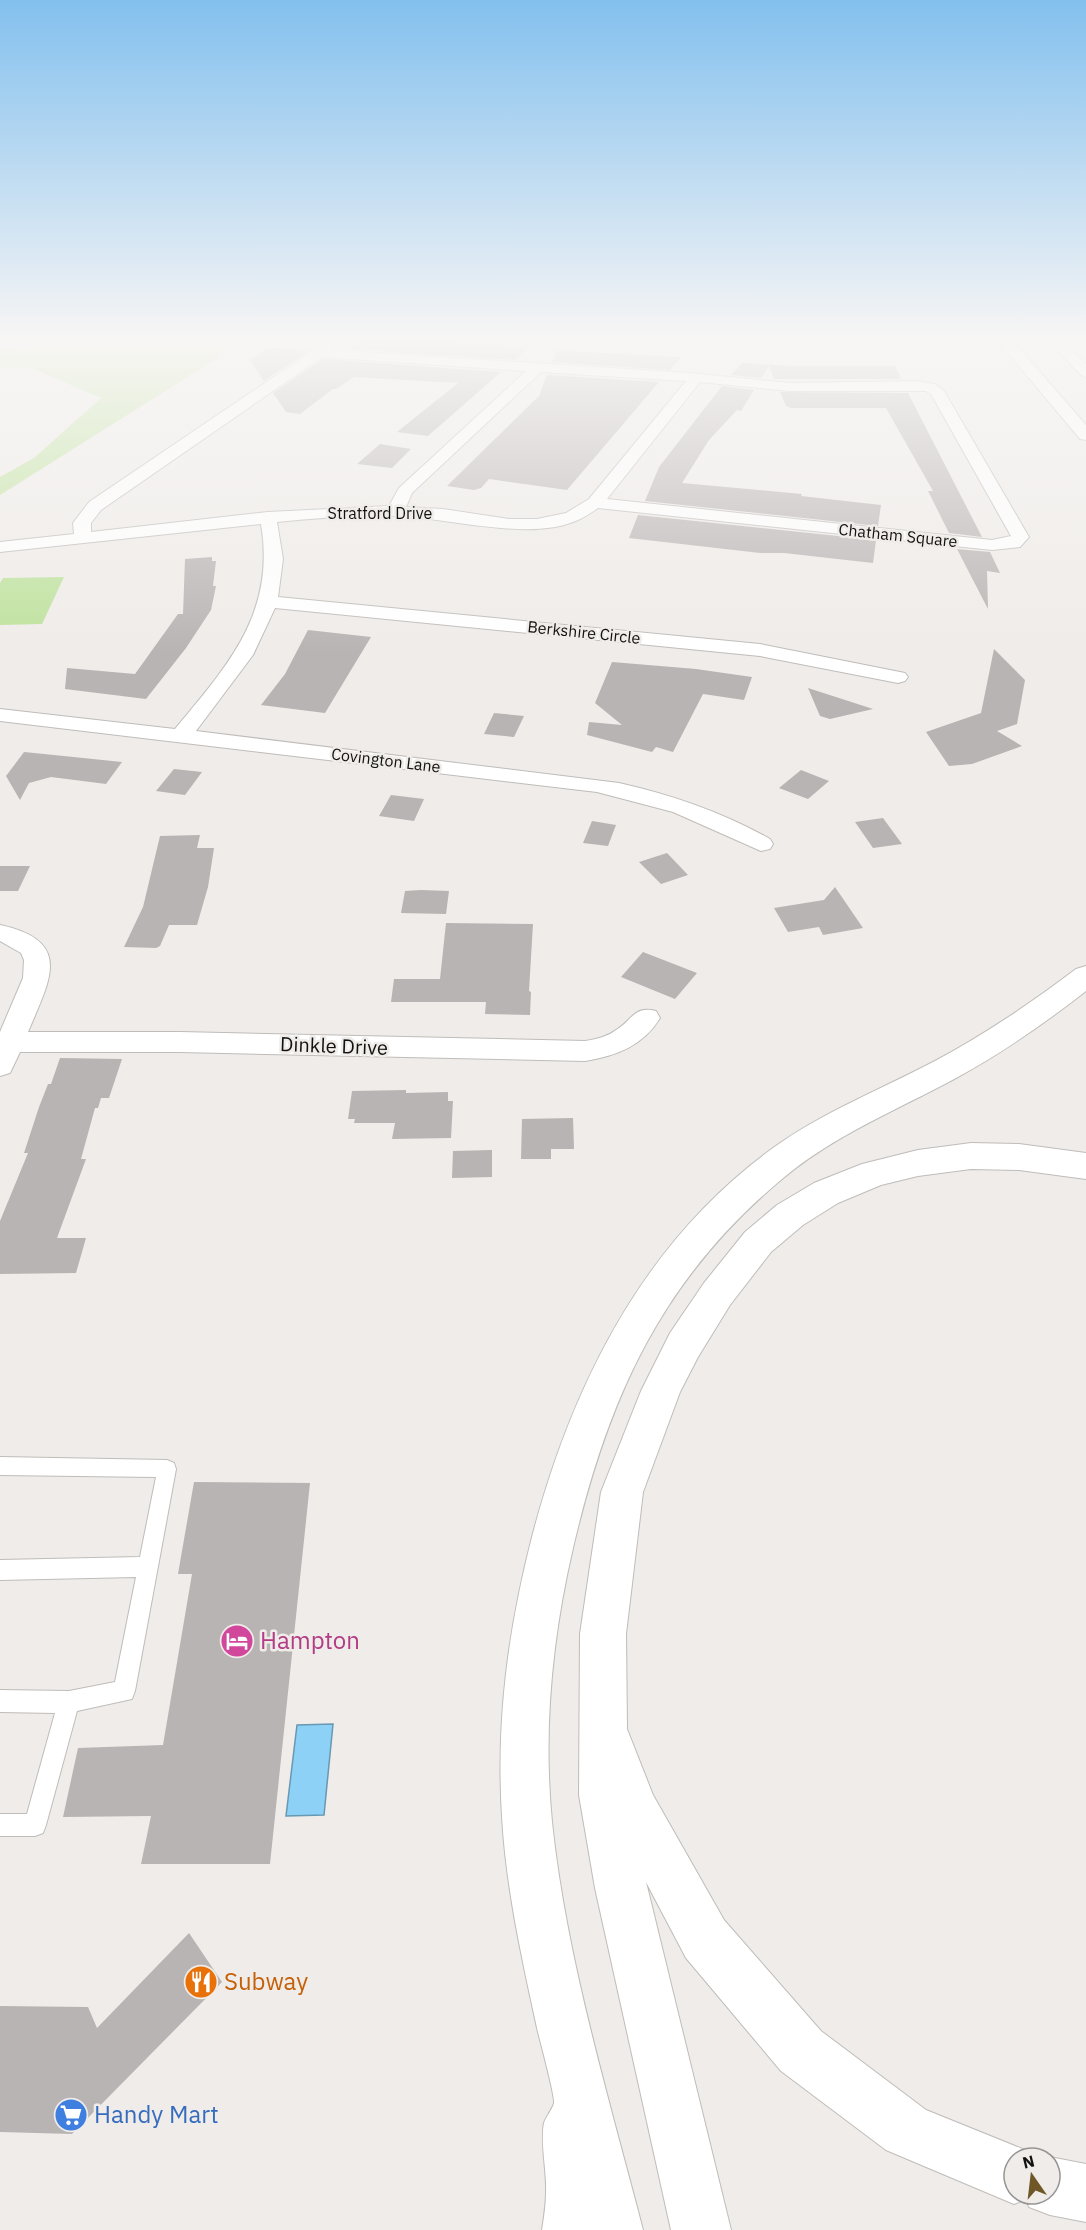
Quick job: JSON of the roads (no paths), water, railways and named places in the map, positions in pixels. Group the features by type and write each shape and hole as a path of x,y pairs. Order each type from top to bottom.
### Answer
{"highway":[{"path":"613,2230 566,2039 537,1897 528,1822 525,1766 526,1701 533,1629 571,1467 600,1389 631,1327 660,1283 690,1244 724,1209 770,1168 823,1132 879,1101 928,1078 999,1038 1048,1006 1086,976"},
{"path":"701,2230 621,1888 604,1795 603,1634 622,1492 662,1392 684,1345 717,1294 758,1242 790,1215 826,1193 874,1173 918,1163 971,1156 1018,1157 1086,1166"},
{"path":"602,1719 633,1808 705,1939 801,2051 906,2130 1002,2170"},
{"path":"566,2039 576,2195 572,2230"},
{"path":"1062,2188 1086,2193"}],"street":[{"path":"83,538 82,523 95,506 184,445"},
{"path":"395,511 405,491 455,445"},
{"name":"Stratford Drive","path":"0,547 268,517 395,511 443,514 509,524 537,524 572,517 595,503 642,445"},
{"name":"Chatham Square","path":"595,503 992,545 1014,543 1020,537 1018,532 968,445"},
{"path":"180,736 230,674 252,638 268,602 274,560 268,517"},
{"name":"Berkshire Circle","path":"268,602 760,650 897,677"},
{"name":"Covington Lane","path":"0,715 597,785 665,800 701,813 761,844"},
{"path":"0,933 20,939 34,950 39,964 37,978 5,1054"},
{"name":"Dinkle Drive","path":"5,1054 180,1042 585,1051 602,1049 622,1042 636,1031 646,1018"}],"lane":[{"path":"0,1466 166,1469 124,1691 69,1702 0,1701"},
{"path":"0,1570 147,1567"},
{"path":"0,1825 35,1825 69,1702"}],"water":[{"path":"333,1724 324,1815 286,1816 297,1725"}],"place":[{"name":"Hampton","path":"237,1641"},
{"name":"Subway","path":"201,1982"},
{"name":"Handy Mart","path":"71,2115"}]}
